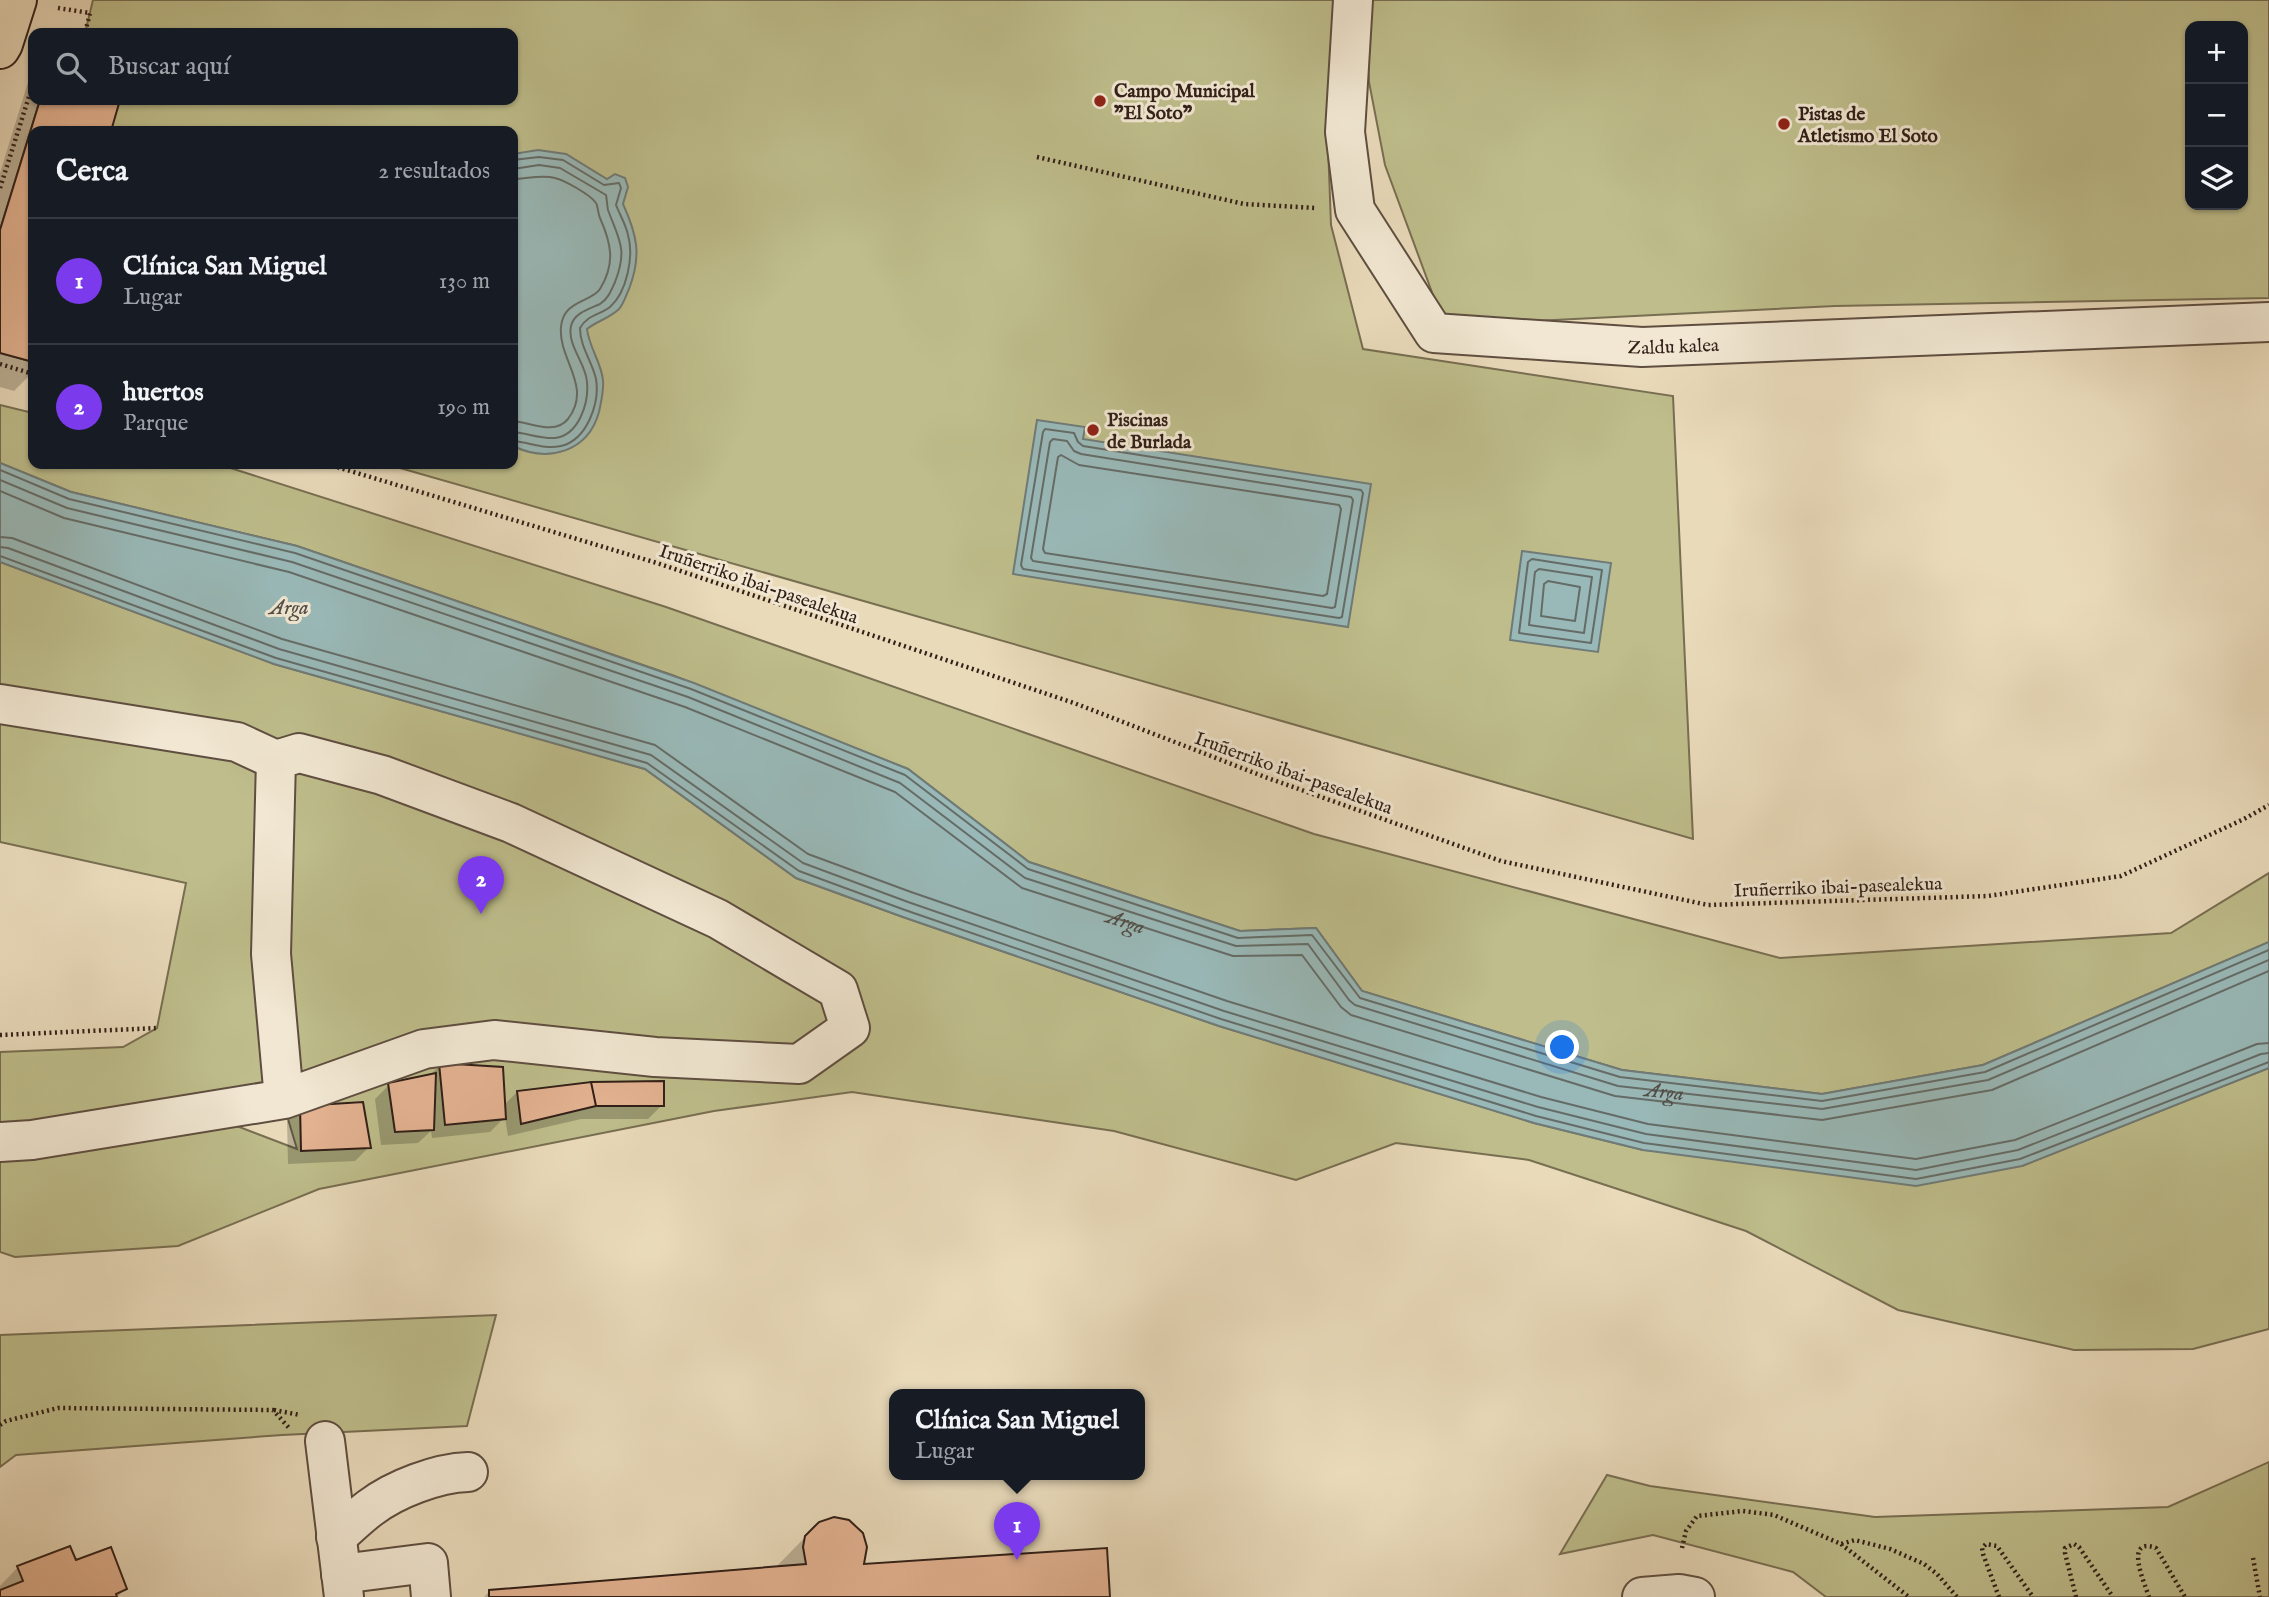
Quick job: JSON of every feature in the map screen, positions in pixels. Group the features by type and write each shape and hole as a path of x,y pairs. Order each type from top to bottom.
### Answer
{"main road":[{"path":"0,48 4,44 17,0"}],"street":[{"name":"Zaldu kalea","path":"1353,0 1345,132 1356,211 1434,333 1642,346 2269,322"},
{"path":"0,704 237,742 276,761 299,753 382,775 511,824 718,919 838,990 850,1028 799,1064 655,1057 494,1040 424,1049 284,1099 32,1140 0,1142"},
{"path":"276,761 271,954 284,1099"},
{"path":"310,1438 336,1537 343,1586 428,1563 431,1597"},
{"path":"336,1537 371,1507 418,1482 468,1472"},
{"path":"1642,1597 1679,1594 1695,1597"}],"path":[{"path":"60,0 58,8 90,13 86,28"},
{"path":"0,188 28,101"},
{"path":"1037,156 1244,204 1356,211"},
{"path":"0,364 28,372"},
{"name":"Iruñerriko ibai-pasealekua","path":"344,469 657,563 1048,695 1265,777 1501,861 1708,905 1988,896 2121,876 2245,819 2269,805"},
{"path":"0,1035 158,1028"},
{"path":"0,1425 6,1421 58,1408 273,1410 310,1438"},
{"path":"1682,1548 1686,1531 1697,1516 1743,1511 1774,1515 1841,1544 1909,1597"},
{"path":"1841,1544 1854,1540 1889,1549 1924,1564 1937,1574 1957,1597"},
{"path":"1999,1597 1983,1554 1982,1548 1986,1544 1997,1546 2033,1597"},
{"path":"2076,1597 2065,1553 2065,1548 2074,1544 2079,1547 2113,1597"},
{"path":"2150,1597 2138,1560 2138,1551 2143,1546 2156,1548 2185,1597"},
{"path":"2253,1558 2260,1597"}],"shaded area":[{"name":"Piscinas de Burlada","path":"93,0 1343,0 1328,144 1331,225 1363,349 1673,396 1693,839 403,469 518,469 518,126 32,126 38,105 518,105 518,28 86,28"},
{"name":"Pistas de Atletismo El Soto","path":"1366,0 2269,0 2269,298 1835,306 1473,324 1440,314 1385,165 1369,82"},
{"name":"Piscinas de Burlada","path":"28,139 28,361 0,353 0,230"},
{"path":"0,405 28,412 28,469 234,469 666,607 1314,834 1780,958 2171,933 2269,873 2269,942 1983,1065 1822,1094 1622,1070 1362,991 1316,928 1240,931 1029,862 908,769 672,675 297,546 71,492 0,463"},
{"path":"0,562 274,664 645,769 796,878 903,917 1219,1026 1534,1123 1643,1150 2022,1166 2269,1068 2269,1329 2193,1349 2074,1350 1898,1310 1746,1231 1529,1160 1396,1143 1296,1180 1114,1131 852,1092 714,1111 319,1189 178,1246 15,1257 0,1252 0,1132 229,1123 297,1149 282,1099 0,1124 0,1052 123,1047 157,1028 186,883 0,842"},
{"path":"496,1315 467,1426 282,1435 16,1455 0,1467 0,1335"},
{"path":"2269,1462 2269,1597 1826,1597 1793,1572 1653,1535 1560,1554 1607,1475 1650,1486 1875,1517 2168,1507"}],"water":[{"path":"538,150 566,154 607,179 615,174 625,178 628,187 623,204 636,245 636,266 622,304 615,312 587,329 603,380 601,404 594,426 576,445 553,453 518,448 518,153"},
{"path":"1037,420 1085,427 1083,439 1371,484 1348,627 1013,574"},
{"name":"Arga","path":"0,463 71,492 297,546 694,683 908,769 1029,862 1240,931 1316,928 1362,991 1622,1070 1822,1094 1983,1065 2269,942 2269,1068 2022,1166 1916,1186 1643,1150 1534,1123 1219,1026 796,878 645,769 274,664 0,562"},
{"path":"1522,551 1611,563 1598,652 1510,640"}],"building":[{"path":"38,105 119,105 112,126 32,126"},
{"path":"28,139 28,361 0,353 0,230"},
{"path":"439,1063 503,1067 506,1119 445,1125"},
{"path":"436,1073 434,1130 395,1132 388,1083"},
{"path":"664,1081 664,1106 596,1106 591,1082"},
{"path":"591,1082 596,1106 521,1124 517,1091"},
{"path":"363,1102 371,1148 301,1151 300,1106"},
{"path":"834,1517 849,1520 863,1533 867,1547 864,1564 1107,1548 1110,1597 489,1597 489,1590 806,1564 803,1547 805,1536 819,1522"},
{"path":"70,1546 76,1560 111,1547 127,1589 116,1594 117,1597 0,1597 0,1590 23,1581 17,1566"}],"place":[{"name":"Campo Municipal \"El Soto\"","path":"1100,101"},
{"name":"Pistas de Atletismo El Soto","path":"1784,124"},
{"name":"Piscinas de Burlada","path":"1093,430"},
{"name":"huertos","path":"481,914"},
{"name":"Clínica San Miguel","path":"1017,1560"}]}
